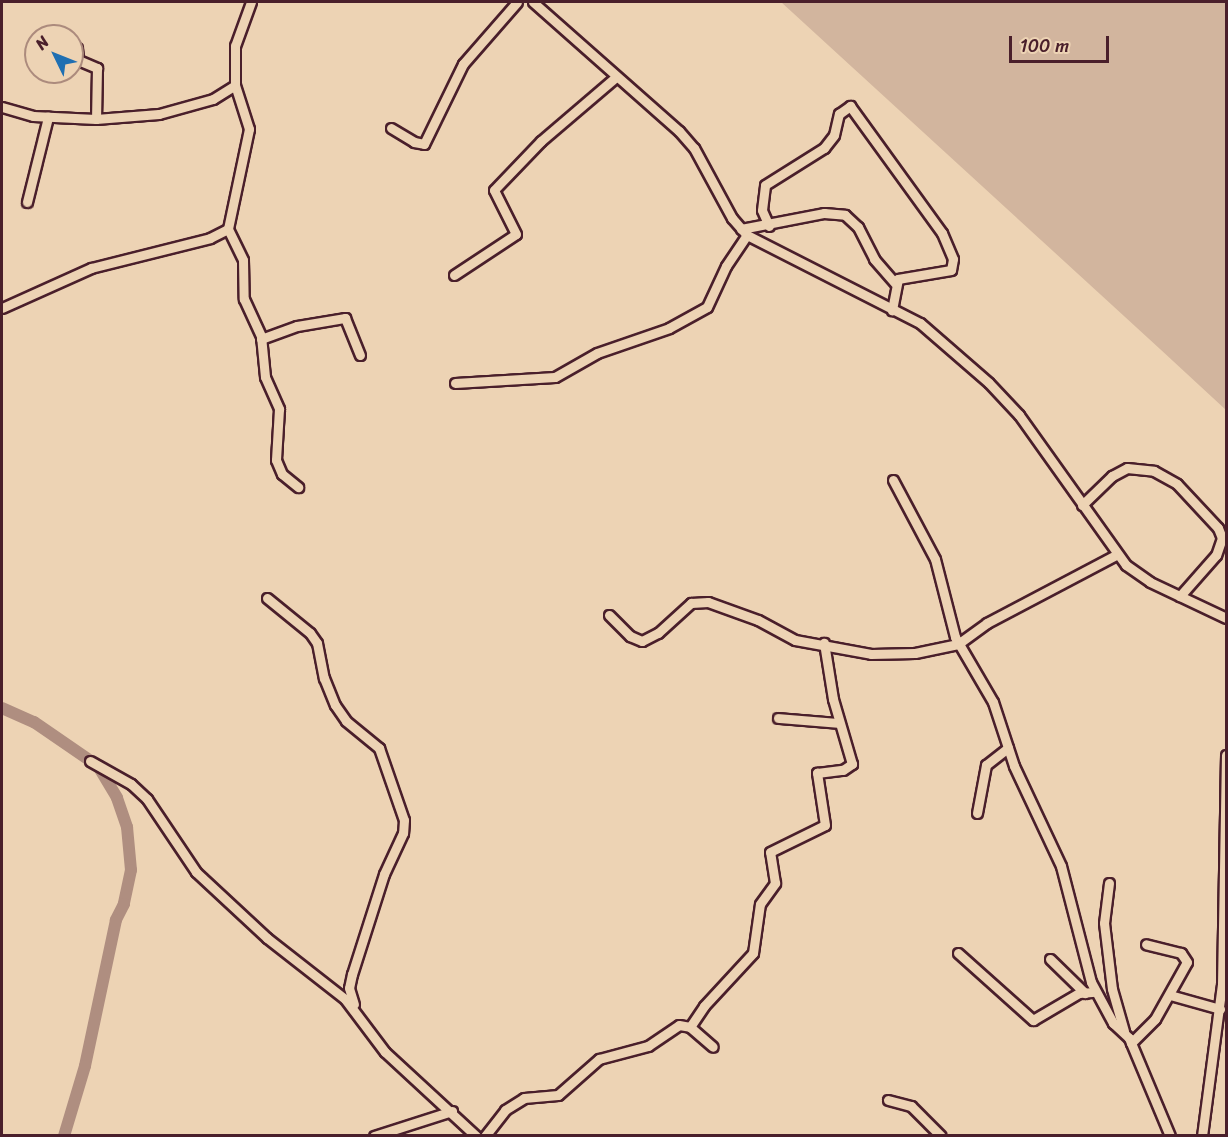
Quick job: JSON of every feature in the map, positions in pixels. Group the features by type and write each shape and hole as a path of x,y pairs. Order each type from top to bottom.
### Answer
{"street":[{"path":"251,2 235,46 235,85 249,129 228,229 243,260 244,299 261,339 265,377 279,409 276,460 282,474 298,487"},
{"path":"391,128 414,142 424,144 463,64 517,2"},
{"path":"533,2 694,148 744,232 920,323 1002,396 1116,555 1138,574 1227,618"},
{"path":"84,63 97,68 96,119"},
{"path":"454,275 516,234 494,190 542,141 616,77"},
{"path":"2,107 48,117 96,119 182,109 213,99 235,85"},
{"path":"769,226 762,210 765,185 824,148 834,135 839,114 850,106 942,233 954,259 951,270 904,275 895,283 892,310"},
{"path":"27,202 48,117"},
{"path":"455,383 555,377 597,353 669,328 707,308 744,232 824,213 845,215 895,283"},
{"path":"2,308 91,268 210,238 228,229"},
{"path":"261,339 297,326 345,318 360,355"},
{"path":"1082,505 1112,476 1127,468 1154,471 1177,484 1218,528 1222,538 1216,555 1180,596"},
{"path":"892,480 935,559 958,644 993,702 1008,748 1060,866 1076,936 1095,992 1113,1023 1125,1032"},
{"path":"609,615 630,636 642,641 658,633 691,603 708,602 758,620 787,638 889,655 930,651 958,644 987,623 1116,555"},
{"path":"267,598 310,633 317,643 324,678 335,705 346,721 379,748 404,820 403,833 384,874 352,974 349,988 358,1013"},
{"path":"690,1027 704,1006 753,953 760,904 775,884 770,852 825,825 815,775 848,769 852,764 839,723 824,644"},
{"path":"777,718 839,723"},
{"path":"977,813 986,765 1008,748"},
{"path":"1202,1136 1222,1040 1220,1009 1226,858 1227,755"},
{"path":"90,761 139,792 156,810 178,850 212,888 358,1013 385,1052 452,1111 476,1136"},
{"path":"1109,883 1104,929 1112,989 1125,1032 1170,1136"},
{"path":"1131,1043 1150,1026 1170,995 1186,957 1146,944"},
{"path":"958,953 1033,1020 1085,993 1095,992"},
{"path":"1050,959 1085,993"},
{"path":"1170,995 1220,1009"},
{"path":"485,1136 505,1110 524,1098 558,1095 610,1054 648,1046 679,1024 690,1027 713,1047"},
{"path":"888,1100 911,1106 941,1136"},
{"path":"374,1136 452,1111"}],"shaded area":[{"path":"781,2 1226,2 1226,410 1160,349"}],"waterway":[{"path":"2,708 34,722 98,766 117,798 127,827 131,870 124,904 116,920 85,1066 64,1136"}]}
